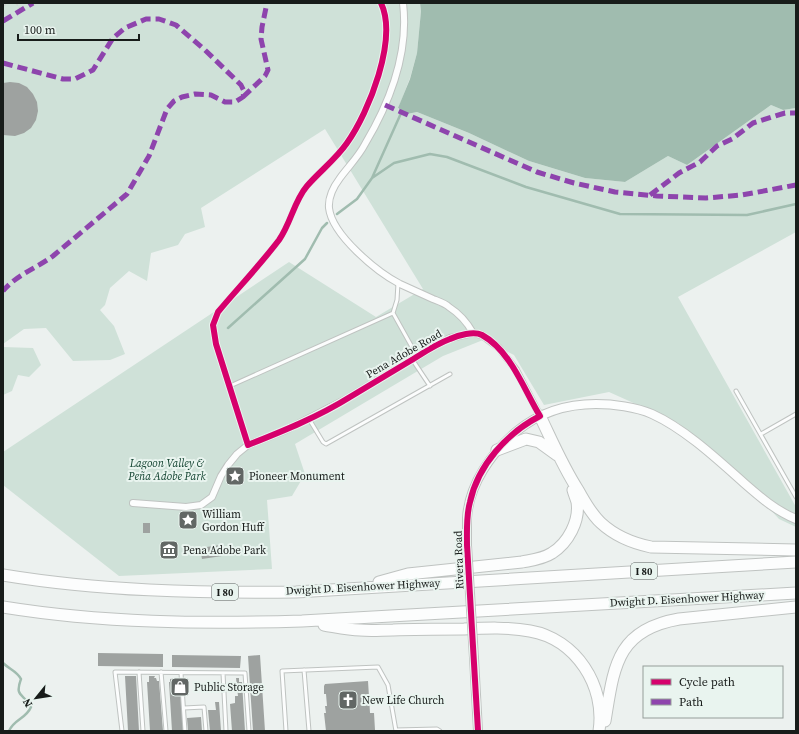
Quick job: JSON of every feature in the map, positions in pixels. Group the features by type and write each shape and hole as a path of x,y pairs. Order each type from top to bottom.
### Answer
{"highway":[{"path":"540,416 570,478 590,511 601,523 616,534 634,543 650,547 796,550"},
{"path":"497,450 526,438 539,442 560,457"},
{"path":"358,588 408,574 522,562 552,554 564,543 572,531 576,518 577,502 570,478"},
{"name":"Dwight D. Eisenhower Highway","path":"3,575 67,584 115,588 189,592 296,592 796,562"},
{"name":"Dwight D. Eisenhower Highway","path":"3,607 75,616 134,621 221,623 302,622 796,593"},
{"path":"603,731 614,669 620,656 638,634 649,627 663,622 679,619 796,608"},
{"path":"302,622 360,630 493,628 531,631 543,634 566,647 576,656 590,676 598,699 600,712 599,731"}],"street":[{"path":"403,3 405,22 404,44 385,105 365,145 336,183 330,194 329,208 337,228 346,240 376,268 398,283 448,306 464,319 473,333 482,335 499,348 516,370 540,416"},
{"name":"Pena Adobe Road","path":"133,503 186,507 201,505 212,497 221,476 228,465 237,454 248,445 309,419 348,398 450,338 473,333"},
{"name":"Rivera Road","path":"478,731 467,545 467,518 470,501 480,475 497,450 521,427 540,416 559,408 583,404 612,404 651,413 670,424 709,453 770,506 796,519"}],"lane":[{"path":"398,283 397,300 393,313 430,386"},
{"path":"230,386 393,313"},
{"path":"309,419 323,442 326,444 450,374"},
{"path":"736,391 796,497"},
{"path":"761,434 796,414"},
{"path":"286,731 282,671 378,667 388,685 396,731 437,729 440,731"},
{"path":"304,670 309,731"},
{"path":"122,731 115,672 245,673 249,731"},
{"path":"139,672 143,731"},
{"path":"161,672 166,731"},
{"path":"181,673 185,731"},
{"path":"223,673 226,731"},
{"path":"184,708 204,707 206,731"}],"path":[{"path":"3,6 8,3"},
{"path":"16,3 21,10"}],"green space":[{"name":"Lagoon Valley & Peña Adobe Park","path":"3,3 420,3 421,11 417,53 410,78 398,109 407,114 417,112 469,133 529,161 585,178 625,182 668,156 687,165 771,105 783,110 796,108 796,232 678,297 796,507 796,527 779,519 746,483 678,423 609,392 544,405 514,355 483,340 443,356 295,444 305,474 292,496 267,500 272,569 119,576 3,485 3,452 289,262 376,317 423,289 325,129 201,208 205,227 185,234 178,245 151,253 147,281 129,271 110,288 105,305 100,310 114,326 125,354 110,360 73,361 46,328 24,329 3,344"},
{"path":"3,347 33,348 41,365 29,377 18,375 12,391 3,395"}],"shaded area":[{"path":"420,3 796,3 796,108 783,110 771,105 687,165 668,156 625,182 585,178 529,161 469,133 417,112 407,114 398,108 410,79 417,53 421,11"}],"building":[{"path":"3,83 19,83 27,87 37,102 38,111 36,120 31,128 24,133 15,136 3,135"},
{"path":"143,523 150,523 150,533 143,533"},
{"path":"220,545 222,556 202,559 200,548"},
{"path":"172,547 173,554 163,555 162,549"},
{"path":"98,653 163,654 163,667 98,666"},
{"path":"172,655 241,656 240,668 172,667"},
{"path":"260,655 265,731 253,731 248,656"},
{"path":"125,676 136,676 139,731 128,731"},
{"path":"149,676 155,676 154,678 159,681 163,731 150,731 147,682 149,682"},
{"path":"178,678 180,684 184,731 172,731 169,682 170,679"},
{"path":"236,678 239,678 239,682 242,682 245,731 232,731 230,704 235,703 235,696 238,696"},
{"name":"New Life Church","path":"368,681 370,713 374,713 375,730 326,731 324,713 326,713 325,706 327,706 326,694 324,694 325,684"},
{"path":"215,702 219,702 221,731 210,731 208,710 216,710"},
{"path":"201,717 202,731 188,731 187,718"}],"waterway":[{"path":"372,178 402,111"},
{"path":"337,214 357,199 372,178 394,163 430,154 447,157 526,187 620,214 747,215 796,204"},
{"path":"228,328 305,259 322,228 327,223"},
{"path":"3,663 15,672 21,679 19,693 31,707 29,711 14,724 9,731"}],"marked path":[{"path":"3,21 33,3"},
{"path":"243,97 265,76 268,70 261,39 267,3"},
{"path":"3,63 63,79 75,79 93,70 113,38 125,28 146,19 159,19 176,25 205,50 241,85 244,91 243,97 235,102 225,102 211,95 195,94 182,97 174,101 167,109 149,156 127,194 53,256 14,280 3,291"},
{"path":"385,105 537,172 574,183 615,192 657,196 706,198 742,195 796,185"},
{"path":"650,195 679,173 700,162 717,146 732,139 753,123 785,113 796,113"}],"cycle path":[{"path":"381,3 385,18 386,36 384,55 379,75 364,113 343,149 307,186 299,198 287,226 279,240 218,312 213,325 216,344 248,445 325,411 430,349 457,336 470,333 482,335 492,342 509,361 540,416 516,431 505,441 487,463 474,488 469,507 467,545 478,731"}],"place":[{"name":"Pioneer Monument","path":"235,476"},
{"name":"William Gordon Huff","path":"188,520"},
{"name":"Pena Adobe Park","path":"169,550"},
{"name":"Public Storage","path":"180,687"},
{"name":"New Life Church","path":"348,700"}]}
